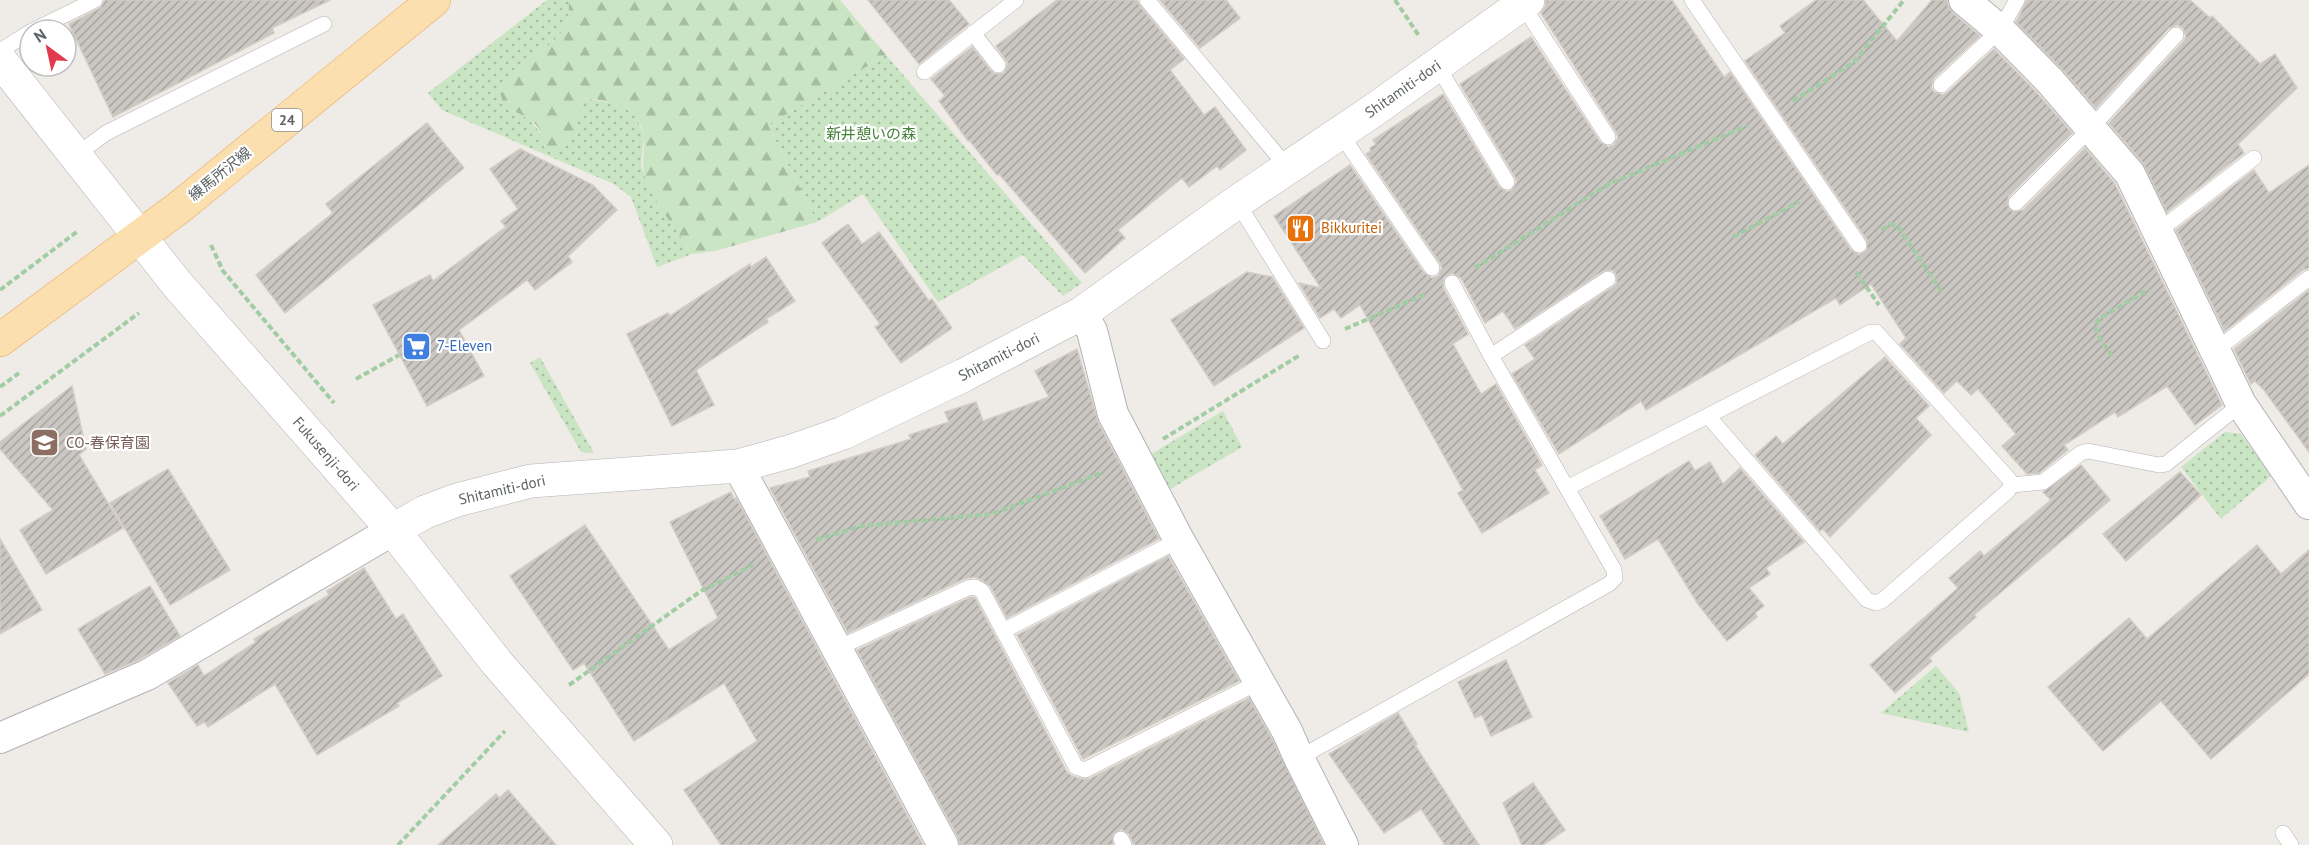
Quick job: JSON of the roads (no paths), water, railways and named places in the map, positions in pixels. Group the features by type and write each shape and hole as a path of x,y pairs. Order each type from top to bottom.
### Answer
{"main road":[{"name":"練馬所沢線","path":"0,340 182,206 434,0"}],"street":[{"path":"1964,0 2000,30 2050,81 2130,174 2241,404 2309,504"},
{"name":"Shitamiti-dori","path":"393,530 424,512 457,500 531,481 738,466 792,451 843,433 964,375 1082,313 1525,2"},
{"name":"Fukusenji-dori","path":"0,60 139,238 393,530 496,663 656,845"},
{"path":"1082,313 1092,331 1113,414 1179,540 1287,730 1343,845"},
{"path":"738,466 943,845"},
{"path":"0,738 147,675 393,530"}],"lane":[{"path":"58,18 95,0"},
{"path":"924,72 1016,0"},
{"path":"1147,0 1288,168"},
{"path":"1692,0 1859,245"},
{"path":"1941,85 2000,30 2017,0"},
{"path":"1525,2 1608,137"},
{"path":"75,156 106,133 324,24"},
{"path":"973,33 998,65"},
{"path":"2016,203 2091,128 2176,35"},
{"path":"0,51 18,40"},
{"path":"1437,65 1507,182"},
{"path":"1340,133 1432,268"},
{"path":"2157,232 2254,158"},
{"path":"1237,202 1323,341"},
{"path":"1491,356 1608,279"},
{"path":"2216,350 2309,279"},
{"path":"1299,758 1598,590 1615,578 1614,570 1491,356 1452,283"},
{"path":"1567,488 1870,332 1876,332 2009,479 2011,485 2008,491 1883,600 1876,603 1867,600 1708,416"},
{"path":"2011,485 2043,482 2081,453 2088,451 2159,465 2166,464 2241,404"},
{"path":"1003,631 1179,540"},
{"path":"836,649 975,586 982,591 1076,766 1085,770 1258,682"}],"place":[{"name":"Bikkuritei","path":"1300,228"},
{"name":"7-Eleven","path":"416,346"},
{"name":"CO-春保育園","path":"45,443"}],"park label":[{"name":"新井憩いの森","path":"871,134"}]}
